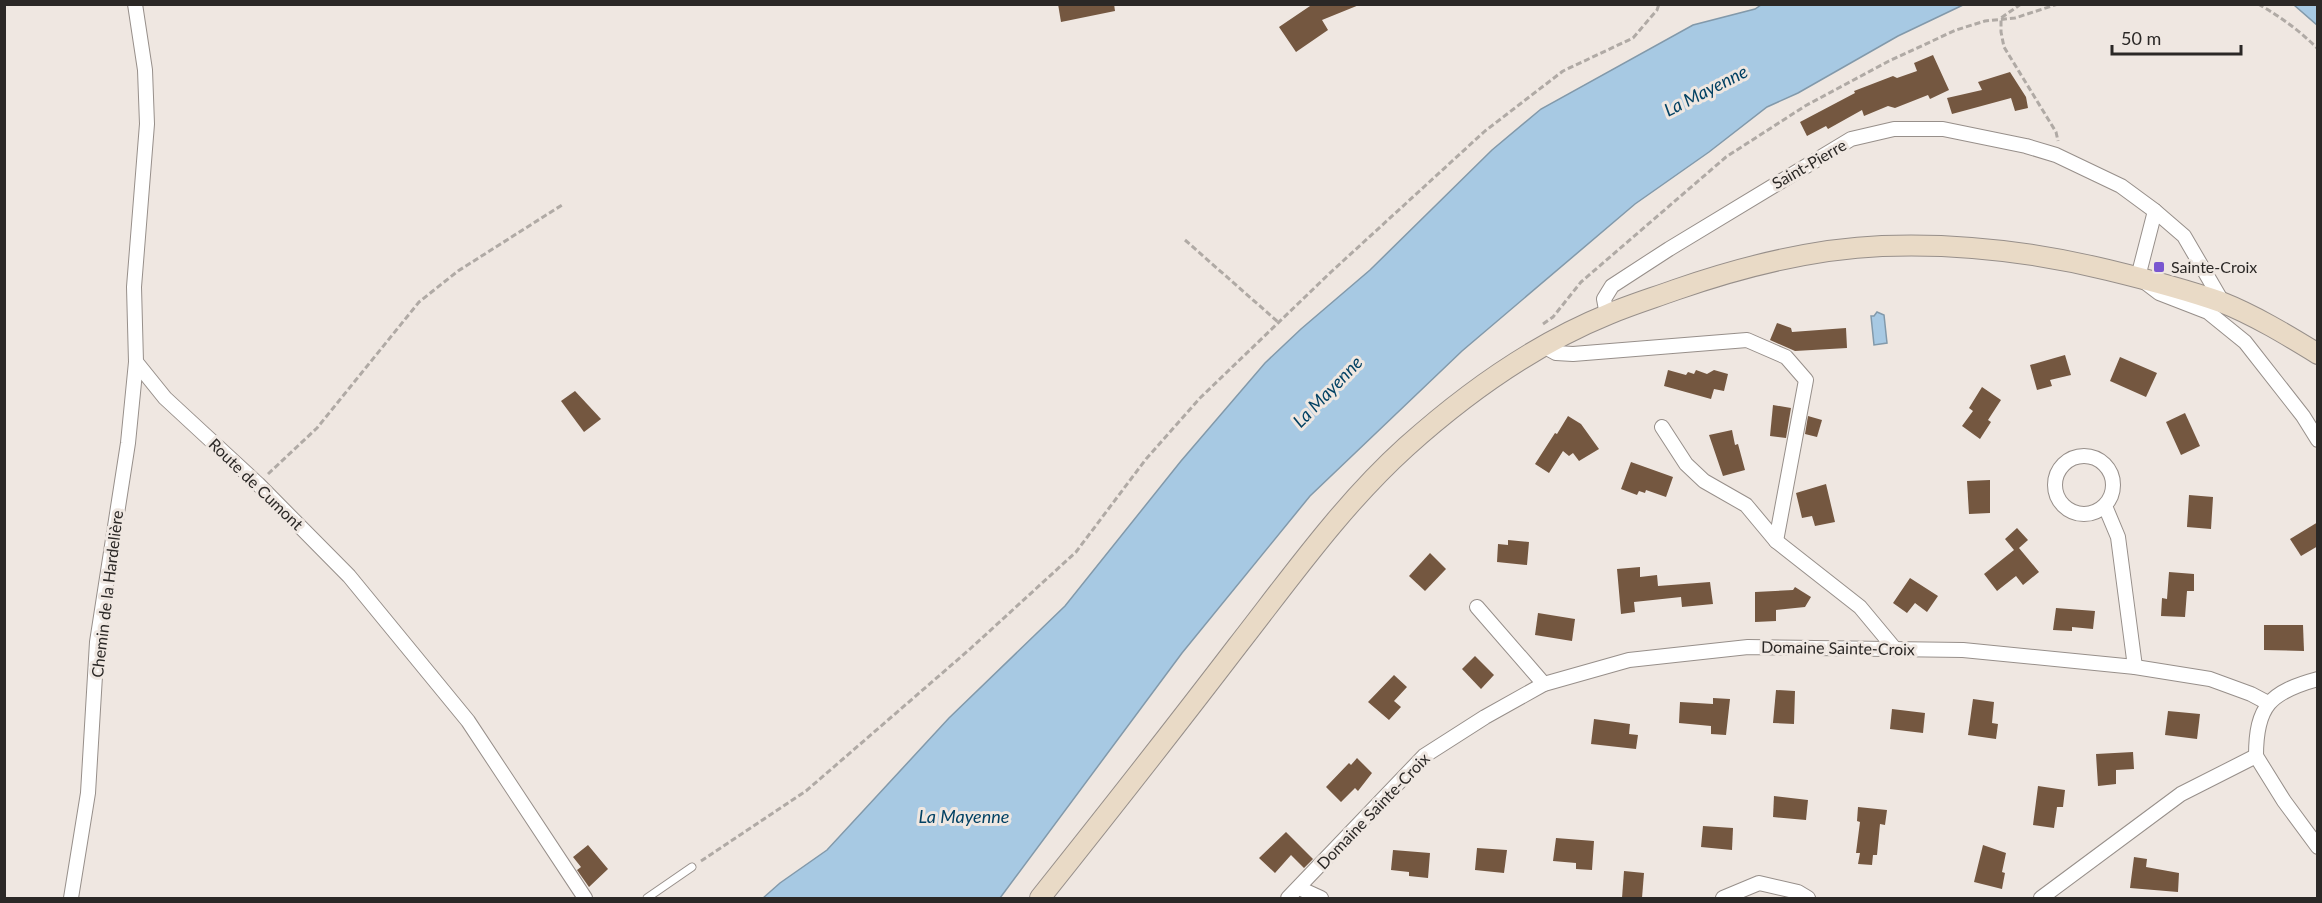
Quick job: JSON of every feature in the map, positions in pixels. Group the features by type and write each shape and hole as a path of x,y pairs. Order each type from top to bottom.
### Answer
{"main road":[{"path":"1040,898 1289,579 1377,475 1442,416 1470,395 1545,347 1608,315 1706,279 1769,262 1834,250 1881,246 1996,249 2066,259 2138,277 2223,303 2287,335 2318,354"}],"street":[{"path":"135,4 145,70 147,124 134,287 136,362"},
{"name":"Saint-Pierre","path":"1608,315 1604,299 1612,286 1680,242 1851,139 1894,129 1943,129 2025,146 2056,155 2121,186 2184,236 2223,303"},
{"path":"2155,211 2138,277 2159,293 2208,312 2245,342 2318,440"},
{"path":"1545,347 1556,353 1573,354 1747,340 1786,357 1806,380 1776,541"},
{"name":"Route de Cumont","path":"136,362 165,398 258,484 349,576 468,721 585,898"},
{"name":"Chemin de la Hardelière","path":"71,898 88,793 97,642 128,443 136,362"},
{"path":"1662,427 1686,464 1704,481 1746,505 1776,541 1860,607 1895,649"},
{"path":"2085,456 2094,458 2109,470 2113,488 2105,506 2097,511 2079,514 2062,504 2057,496 2056,477 2067,462 2085,456"},
{"path":"2105,506 2118,537 2135,667"},
{"path":"1478,607 1544,684"},
{"name":"Domaine Sainte-Croix","path":"1288,898 1424,756 1485,717 1544,684 1629,660 1748,647 1963,650 2135,667 2210,679 2251,694 2268,703"},
{"path":"2318,679 2293,686 2268,703 2256,729 2256,756 2284,801 2318,847"},
{"path":"2041,898 2181,794 2256,756"},
{"path":"1723,898 1759,883 1798,891 1808,898"},
{"path":"1299,888 1321,898"}],"lane":[{"path":"647,898 692,867"}],"path":[{"path":"692,867 806,791 970,649 1076,552 1146,459 1200,398 1278,322 1485,131 1563,71 1633,38 1657,10 1659,4"},
{"path":"2021,4 2001,18 2004,46 2056,132 2058,144 2056,155"},
{"path":"2258,4 2298,30 2318,49"},
{"path":"258,484 317,428 419,302 458,271 562,205"},
{"path":"1185,240 1278,322"}],"water":[{"name":"La Mayenne","path":"1761,5 1963,5 1898,36 1798,93 1767,107 1709,152 1635,204 1462,351 1310,496 1182,653 1000,898 763,898 827,850 949,718 1065,606 1181,461 1265,363 1370,270 1492,150 1541,109 1693,25 1755,9"},
{"path":"2294,5 2317,5 2317,25"},
{"path":"1877,312 1884,315 1887,343 1874,345 1871,316"}],"building":[{"path":"1058,4 1114,4 1115,11 1061,22"},
{"path":"1313,4 1359,5 1322,20 1328,30 1296,52 1279,27"},
{"path":"1933,55 1949,90 1930,99 1928,95 1895,108 1888,106 1864,116 1862,110 1828,129 1826,126 1807,136 1800,122 1855,93 1854,91 1893,76 1897,78 1917,71 1914,63"},
{"path":"2010,72 2026,97 2028,108 2015,111 2011,98 1952,114 1947,98 1982,90 1978,82"},
{"path":"1777,323 1791,328 1792,332 1846,328 1847,348 1795,351 1770,340"},
{"path":"2065,355 2071,375 2050,380 2052,386 2037,390 2030,365"},
{"path":"2120,357 2157,373 2146,397 2110,381"},
{"path":"1668,370 1686,375 1688,372 1694,374 1696,370 1707,374 1714,370 1728,374 1724,391 1714,389 1711,399 1664,386"},
{"path":"1982,387 2001,400 1988,420 1991,422 1980,439 1962,426 1973,411 1969,408"},
{"path":"575,391 601,419 584,432 561,401"},
{"path":"1773,405 1791,408 1786,438 1770,436"},
{"path":"2185,413 2200,446 2181,455 2166,422"},
{"path":"1568,416 1581,424 1599,449 1579,461 1573,453 1569,456 1563,451 1549,473 1535,464"},
{"path":"1808,416 1822,420 1817,437 1805,434"},
{"path":"1732,430 1745,470 1723,476 1709,435"},
{"path":"1631,462 1673,477 1666,497 1646,490 1645,493 1639,491 1637,495 1621,489"},
{"path":"1990,480 1990,513 1969,514 1967,481"},
{"path":"1826,484 1835,522 1815,526 1812,516 1802,518 1796,493"},
{"path":"2189,495 2213,497 2211,529 2187,527"},
{"path":"2318,522 2318,546 2301,556 2290,539"},
{"path":"2017,528 2028,540 2019,548 2039,572 2023,585 2016,576 1997,591 1984,574 2014,550 2005,539"},
{"path":"1508,540 1529,542 1527,565 1497,562 1498,544 1508,545"},
{"path":"1430,553 1446,569 1425,591 1409,576"},
{"path":"1640,567 1640,577 1657,575 1658,586 1710,582 1713,604 1682,607 1681,597 1634,602 1635,612 1621,614 1617,569"},
{"path":"2169,572 2194,574 2194,591 2187,591 2185,617 2161,616 2162,598 2167,599"},
{"path":"1910,578 1938,596 1927,612 1915,603 1907,613 1893,603"},
{"path":"1795,587 1811,597 1805,607 1776,610 1776,621 1755,622 1755,592 1793,590"},
{"path":"2056,608 2095,611 2093,629 2072,627 2072,631 2053,630"},
{"path":"1538,613 1575,619 1572,641 1535,635"},
{"path":"2264,625 2303,625 2304,651 2264,650"},
{"path":"1475,656 1494,675 1481,689 1462,669"},
{"path":"1394,675 1407,687 1394,701 1401,707 1389,720 1368,702"},
{"path":"1776,690 1795,691 1794,724 1773,723"},
{"path":"1713,698 1730,699 1726,735 1711,734 1711,726 1679,723 1680,702 1713,704"},
{"path":"1973,699 1994,702 1992,723 1998,724 1996,739 1968,735"},
{"path":"1892,709 1925,713 1923,733 1890,729"},
{"path":"2168,711 2200,714 2197,739 2165,735"},
{"path":"1594,719 1630,724 1629,734 1638,735 1636,749 1591,744"},
{"path":"2133,752 2134,769 2116,770 2116,784 2098,786 2096,754"},
{"path":"1357,758 1372,773 1358,791 1355,788 1341,802 1326,787 1349,763 1351,765"},
{"path":"2038,786 2065,790 2063,807 2057,807 2054,828 2033,825"},
{"path":"1774,796 1808,800 1806,820 1773,817"},
{"path":"1858,807 1887,810 1885,825 1880,824 1877,855 1873,855 1872,865 1858,864 1860,853 1856,853 1860,822 1857,821"},
{"path":"1703,826 1733,828 1732,850 1701,847"},
{"path":"1286,832 1313,859 1304,868 1291,855 1275,873 1259,858"},
{"path":"1556,838 1594,841 1592,870 1576,869 1576,863 1553,861"},
{"path":"588,845 608,869 589,887 577,870 581,867 573,857"},
{"path":"1983,845 2006,853 2002,872 2005,873 2002,889 1974,882"},
{"path":"1477,848 1507,850 1504,873 1475,870"},
{"path":"1393,850 1430,853 1428,878 1409,876 1409,872 1391,870"},
{"path":"2134,857 2147,859 2146,867 2179,873 2178,892 2130,888"},
{"path":"1624,871 1644,873 1642,898 1622,898"}],"place":[{"name":"Sainte-Croix","path":"2159,267"}]}
